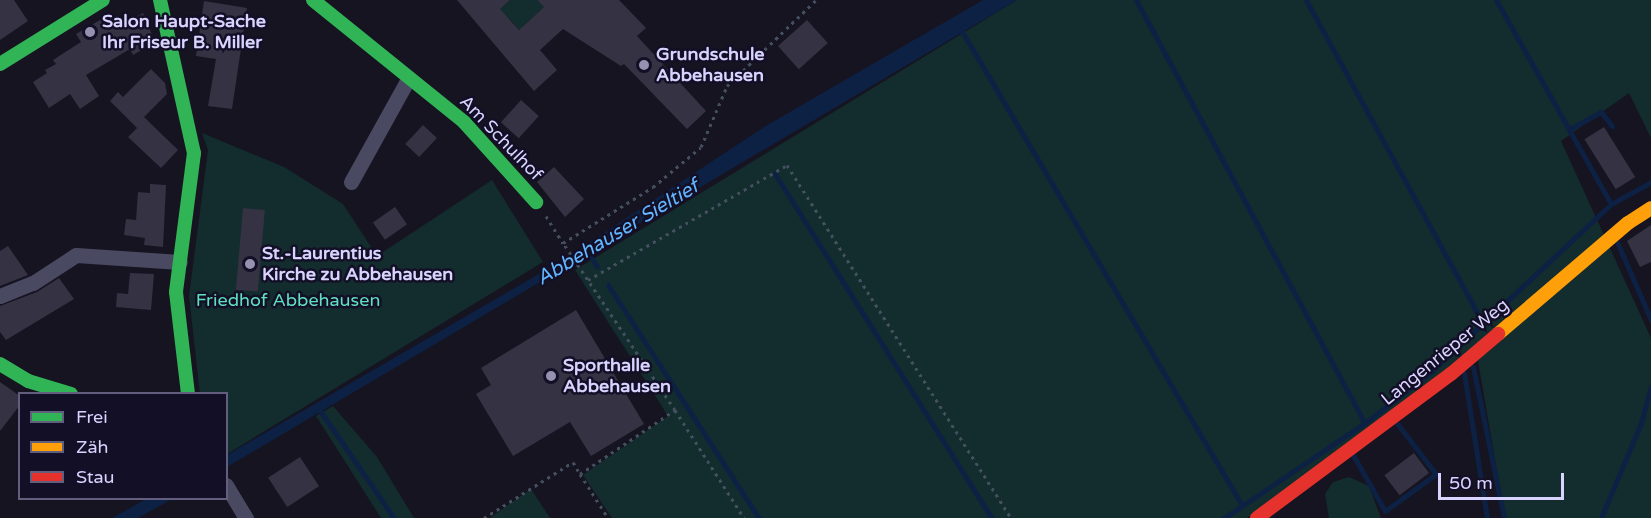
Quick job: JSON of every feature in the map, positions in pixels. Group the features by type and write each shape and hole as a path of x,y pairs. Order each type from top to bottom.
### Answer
{"street":[{"path":"0,64 103,0"},
{"path":"160,0 194,153 176,292 188,392"},
{"name":"Am Schulhof","path":"313,0 464,122 536,202"},
{"path":"351,182 408,79"},
{"name":"Langenrieper Weg","path":"1257,518 1451,374 1628,222 1651,208"},
{"path":"0,296 33,283 76,255 180,262"},
{"path":"0,364 28,381 67,392"},
{"path":"228,488 246,518"}],"path":[{"path":"563,243 653,187 701,147 727,86 816,0"},
{"path":"588,280 787,165 1011,518"},
{"path":"536,202 744,518"},
{"path":"580,474 675,410"},
{"path":"484,518 573,462 608,518"}],"green space":[{"path":"510,0 537,0 544,7 519,30 509,18 505,22 496,12"},
{"path":"1017,0 1651,0 1651,138 1629,93 1561,141 1651,338 1651,518 1505,518 1478,361 1247,518 612,518 583,475 668,416 575,270"},
{"name":"Friedhof Abbehausen","path":"202,133 284,167 343,204 377,256 492,180 543,262 228,453 228,392 200,392 189,296 208,150"},
{"path":"333,406 377,457 414,518 381,518 316,416"},
{"path":"1349,477 1369,486 1381,518 1329,518 1325,494 1333,482"},
{"path":"531,489 550,518 490,518"}],"water":[{"name":"Abbehauser Sieltief","path":"983,0 1017,0 228,466 228,454 563,260 764,127"},
{"path":"144,500 170,500 138,518 112,518"}],"building":[{"path":"0,0 14,0 28,21 0,40"},
{"name":"Grundschule Abbehausen","path":"457,0 510,0 500,9 519,30 544,7 537,0 619,0 646,28 637,36 706,111 687,129 624,64 621,66 563,29 540,50 557,70 534,91"},
{"path":"204,1 247,8 232,109 208,106 216,59 196,56"},
{"path":"143,13 155,42 133,55 130,49 86,75 99,96 80,109 70,94 49,108 33,82 47,73 45,70 56,64 53,60 81,42 76,34 107,16 114,29"},
{"path":"807,20 828,43 799,69 778,46"},
{"path":"151,69 165,83 167,94 144,117 178,150 161,168 128,137 137,128 110,101 118,92 123,97"},
{"path":"521,100 539,116 519,138 501,122"},
{"path":"423,125 437,138 419,157 405,144"},
{"path":"1604,127 1635,177 1616,189 1584,139"},
{"path":"554,167 584,199 565,217 537,182"},
{"path":"150,184 166,185 163,247 144,245 145,238 124,235 126,219 136,220 138,192 150,193"},
{"path":"395,207 407,224 385,240 373,222"},
{"name":"St.-Laurentius Kirche zu Abbehausen","path":"243,208 265,210 258,292 236,290"},
{"path":"1651,225 1651,262 1640,267 1627,241"},
{"path":"8,246 28,275 0,286 0,251"},
{"path":"130,273 154,274 151,310 116,307 117,293 128,294"},
{"path":"59,278 74,299 6,340 0,332 0,306 37,292"},
{"name":"Sporthalle Abbehausen","path":"576,310 644,424 591,456 570,422 513,456 476,394 491,385 481,368"},
{"path":"0,382 18,395 18,408 0,431"},
{"path":"1414,453 1429,473 1399,495 1384,475"},
{"path":"300,457 319,486 287,507 268,478"}],"waterway":[{"path":"1136,0 1365,423"},
{"path":"1306,0 1482,321"},
{"path":"1224,518 1365,423 1433,370 1611,204 1496,0"},
{"path":"960,28 1242,505"},
{"path":"1570,129 1601,112 1612,126"},
{"path":"775,174 992,518"},
{"path":"1611,204 1651,182"},
{"path":"1617,242 1651,320"},
{"name":"Abbehauser Sieltief","path":"588,252 597,267"},
{"path":"608,285 759,518"},
{"path":"1473,367 1504,518"},
{"path":"1464,373 1487,518"},
{"path":"1601,518 1641,423 1651,386"},
{"path":"319,409 394,518"},
{"path":"1353,455 1385,511 1436,474 1396,422"}],"traffic: fast":[{"path":"0,64 103,0"},
{"path":"160,0 194,153 176,292 188,392"},
{"path":"313,0 464,122 536,202"},
{"path":"0,364 28,381 64,392"}],"traffic: slow":[{"path":"1498,334 1628,223 1651,208"}],"traffic: jam":[{"path":"1257,518 1451,374 1498,334"}],"place":[{"name":"Salon Haupt-Sache Ihr Friseur B. Miller","path":"90,32"},
{"name":"Grundschule Abbehausen","path":"644,65"},
{"name":"St.-Laurentius Kirche zu Abbehausen","path":"250,264"},
{"name":"Sporthalle Abbehausen","path":"551,376"}]}
